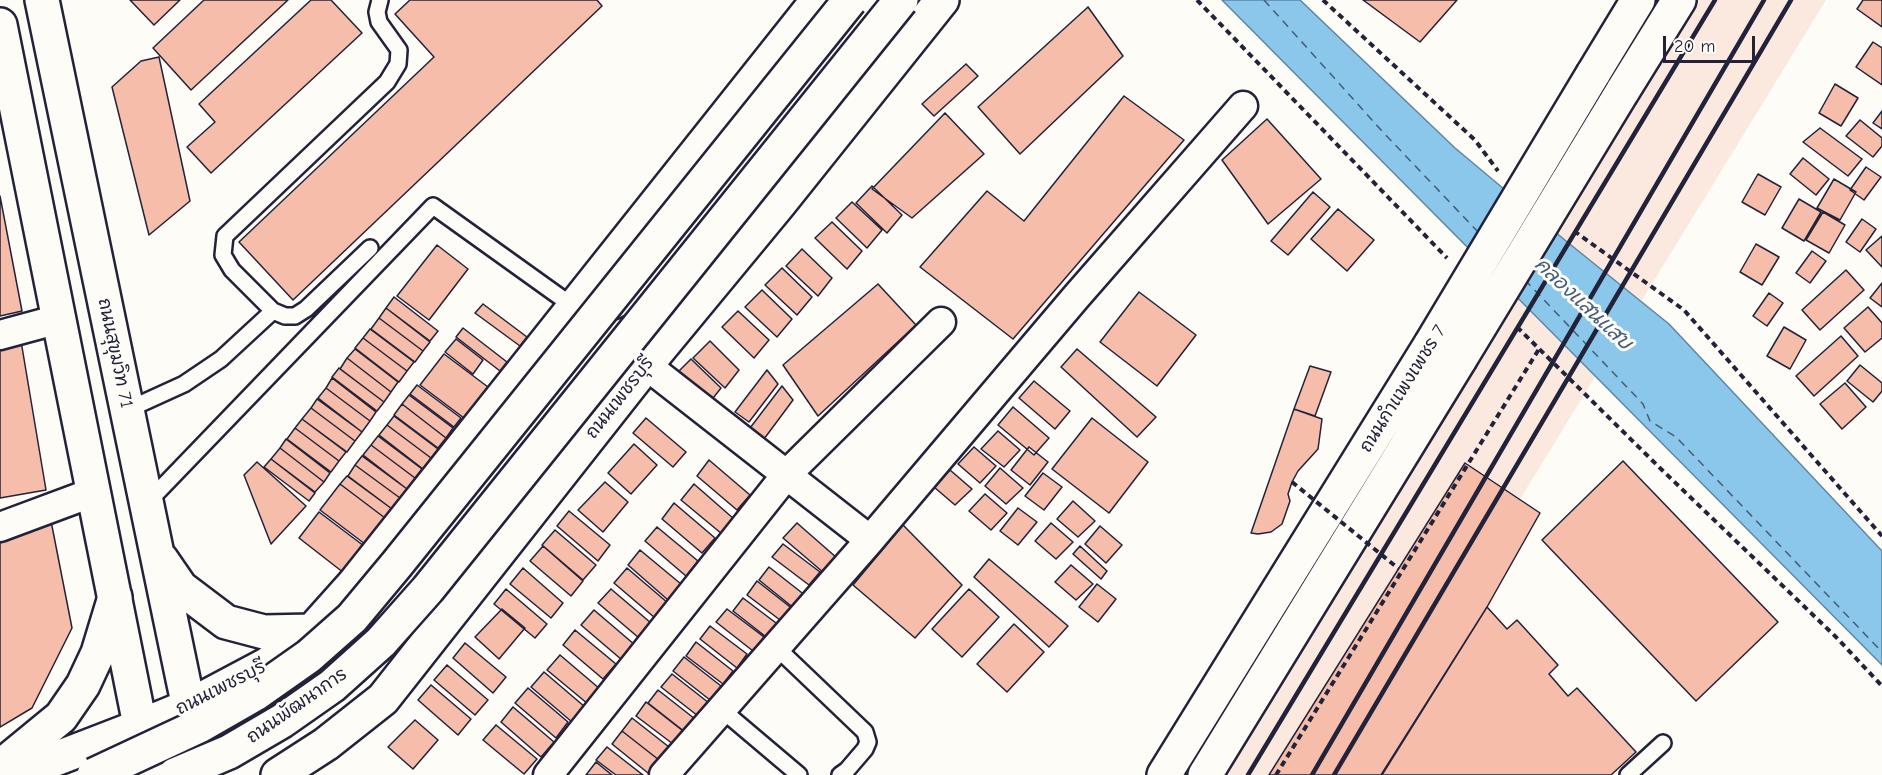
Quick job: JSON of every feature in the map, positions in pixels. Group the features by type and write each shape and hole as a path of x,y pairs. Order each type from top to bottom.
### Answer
{"main road":[{"name":"ถนนสุขุมวิท 71","path":"42,0 204,775"},
{"name":"ถนนเพชรบุรี","path":"141,726 189,706 268,664 312,631 354,584 818,0"},
{"name":"ถนนพัฒนาการ","path":"94,775 201,725 255,694 309,656 352,618 850,0"},
{"path":"534,358 660,269 876,0"},
{"name":"ถนนเพชรบุรี","path":"428,590 901,0"},
{"name":"ถนนเพชรบุรี","path":"278,775 326,744 383,699 646,365 779,204 942,0"},
{"name":"ถนนกำแพงเพชร 7","path":"1164,775 1431,344 1638,0"},
{"name":"ถนนกำแพงเพชร 7","path":"1205,775 1679,0"},
{"path":"0,28 150,775"},
{"path":"646,365 660,269"},
{"path":"157,553 181,588 226,622 264,632 312,631"},
{"name":"ถนนพัฒนาการ","path":"175,775 230,752 282,721 332,686 381,642 428,590"},
{"path":"0,767 61,717 83,685 98,653 115,597"},
{"path":"323,775 383,699"},
{"path":"14,775 141,726"}],"street":[{"path":"664,775 870,540 1076,297 1243,106"},
{"path":"0,335 59,319"},
{"path":"548,775 787,474 941,322"},
{"path":"646,365 870,540"},
{"path":"0,527 94,492"}],"lane":[{"path":"370,248 306,309 295,316 285,316 273,311 232,270 223,255 225,236 387,82 398,64 399,50 379,22 377,12 380,0"},
{"path":"147,504 433,206 574,307"},
{"path":"127,410 184,384 221,359 273,311"},
{"path":"776,647 865,732 868,742 865,749 840,775"},
{"path":"721,709 799,775"},
{"path":"1628,775 1663,743"}],"path":[{"path":"1197,0 1451,261"},
{"path":"1323,0 1474,140 1500,175"},
{"path":"1572,230 1684,310 1882,536"},
{"path":"1515,325 1660,469 1836,637 1882,686"},
{"path":"1276,775 1539,349"},
{"path":"1292,482 1399,569"}],"shaded area":[{"path":"1686,0 1826,0 1351,775 1212,775"}],"water":[{"name":"คลองแสนแสบ","path":"1222,0 1300,0 1455,148 1669,324 1882,551 1882,665"}],"building":[{"path":"130,0 180,0 154,25"},
{"path":"204,0 288,0 191,90 153,48"},
{"path":"311,0 331,0 362,33 211,173 187,147 215,122 199,104"},
{"path":"410,0 597,0 602,6 293,300 239,242 434,57 395,14"},
{"path":"1363,0 1457,0 1420,42"},
{"path":"1863,0 1882,0 1882,27 1857,9"},
{"path":"1088,7 1123,56 1020,154 978,107"},
{"path":"1873,42 1882,48 1882,85 1856,67"},
{"path":"159,57 190,201 149,235 112,87 141,61"},
{"path":"966,64 978,76 934,116 922,104"},
{"path":"1835,84 1858,98 1841,126 1819,113"},
{"path":"1124,96 1184,140 1013,339 920,267 987,191 1024,221"},
{"path":"1882,111 1882,129 1873,123"},
{"path":"945,113 984,154 912,218 872,189"},
{"path":"1267,119 1321,179 1268,224 1222,160"},
{"path":"1860,120 1882,138 1882,146 1873,157 1846,136"},
{"path":"1820,128 1862,159 1848,176 1803,142"},
{"path":"1803,158 1829,179 1816,195 1790,174"},
{"path":"1866,167 1881,177 1864,200 1850,190"},
{"path":"1758,174 1781,187 1765,215 1742,202"},
{"path":"1834,179 1856,192 1840,220 1817,208"},
{"path":"872,186 902,215 887,233 856,203"},
{"path":"1313,192 1330,207 1288,255 1271,241"},
{"path":"0,196 22,311 0,316"},
{"path":"1799,199 1821,212 1804,241 1782,228"},
{"path":"852,202 882,230 867,248 836,218"},
{"path":"1338,209 1374,240 1347,271 1311,239"},
{"path":"1823,212 1845,225 1829,253 1806,240"},
{"path":"1862,219 1876,229 1860,252 1846,242"},
{"path":"832,222 862,251 847,269 815,238"},
{"path":"1882,236 1882,267 1866,250"},
{"path":"1756,244 1779,257 1762,285 1740,272"},
{"path":"437,245 468,269 429,320 397,296"},
{"path":"802,249 832,278 818,296 786,266"},
{"path":"1812,251 1826,261 1810,283 1796,273"},
{"path":"782,268 812,297 797,315 765,285"},
{"path":"1846,270 1864,290 1820,330 1802,310"},
{"path":"1882,283 1882,307 1870,298"},
{"path":"878,284 916,325 818,416 783,365"},
{"path":"762,290 792,319 777,337 745,307"},
{"path":"1139,292 1196,335 1157,386 1100,342"},
{"path":"1769,293 1783,303 1767,326 1753,316"},
{"path":"394,297 438,331 430,341 386,308"},
{"path":"483,304 527,337 520,346 475,313"},
{"path":"1868,307 1882,323 1882,338 1865,352 1844,328"},
{"path":"386,308 430,342 423,351 379,318"},
{"path":"738,311 769,340 754,358 722,327"},
{"path":"379,318 423,351 415,362 371,329"},
{"path":"1784,327 1806,340 1790,369 1767,356"},
{"path":"463,328 507,362 500,371 456,337"},
{"path":"370,329 414,362 407,371 363,338"},
{"path":"1841,336 1858,356 1814,396 1796,376"},
{"path":"363,338 407,371 399,382 355,348"},
{"path":"456,339 483,360 473,374 445,352"},
{"path":"21,341 46,490 0,498 0,345"},
{"path":"710,341 739,370 725,388 693,358"},
{"path":"355,349 398,382 391,392 347,358"},
{"path":"1077,349 1156,417 1137,437 1061,367"},
{"path":"444,354 488,387 464,418 420,385"},
{"path":"347,358 391,392 384,402 340,369"},
{"path":"691,359 721,388 706,407 674,376"},
{"path":"1860,365 1882,383 1882,391 1873,402 1847,381"},
{"path":"1310,366 1331,372 1315,416 1294,409"},
{"path":"339,368 384,402 377,411 332,377"},
{"path":"767,370 778,384 749,422 735,412"},
{"path":"332,378 376,412 370,421 326,388"},
{"path":"1034,381 1070,411 1055,429 1019,398"},
{"path":"1845,383 1866,407 1842,429 1820,404"},
{"path":"417,385 461,418 454,427 410,394"},
{"path":"782,386 793,400 764,439 750,428"},
{"path":"326,388 370,421 362,432 318,398"},
{"path":"409,395 453,428 446,438 402,404"},
{"path":"317,399 362,432 355,441 311,408"},
{"path":"402,404 446,438 438,448 394,415"},
{"path":"1013,407 1049,438 1034,455 998,425"},
{"path":"311,408 355,441 347,452 302,419"},
{"path":"1294,409 1322,419 1318,449 1298,471 1292,482 1288,494 1290,501 1282,524 1271,532 1251,533"},
{"path":"394,416 438,449 431,458 387,425"},
{"path":"646,418 686,452 673,467 633,433"},
{"path":"1092,418 1148,462 1109,513 1052,469"},
{"path":"302,419 346,452 339,461 295,428"},
{"path":"387,425 431,458 423,469 379,435"},
{"path":"295,428 339,461 331,472 287,439"},
{"path":"998,431 1020,450 1004,467 981,449"},
{"path":"378,436 422,469 415,478 371,445"},
{"path":"286,439 330,473 324,482 280,448"},
{"path":"634,444 657,465 631,494 608,473"},
{"path":"371,445 415,478 407,489 363,455"},
{"path":"974,447 996,466 980,483 958,464"},
{"path":"1029,447 1048,462 1030,485 1011,470"},
{"path":"280,448 324,482 315,492 271,459"},
{"path":"362,456 407,489 400,498 355,465"},
{"path":"271,459 315,493 309,501 264,467"},
{"path":"709,460 750,495 737,510 697,476"},
{"path":"1623,461 1778,622 1696,701 1542,540"},
{"path":"257,462 306,506 271,544 244,475"},
{"path":"1465,463 1540,513 1487,607 1381,775 1269,775"},
{"path":"355,465 400,498 392,509 348,476"},
{"path":"1000,468 1023,488 1006,504 985,486"},
{"path":"950,470 972,489 955,505 934,487"},
{"path":"1043,473 1062,487 1044,510 1025,496"},
{"path":"347,476 392,509 385,518 340,484"},
{"path":"605,482 628,502 603,532 578,510"},
{"path":"340,484 385,518 365,544 320,510"},
{"path":"694,484 734,519 722,534 681,500"},
{"path":"985,494 1007,513 991,530 969,511"},
{"path":"1073,501 1095,521 1078,537 1057,519"},
{"path":"674,503 715,538 702,553 662,519"},
{"path":"1018,508 1037,522 1018,545 1000,531"},
{"path":"569,511 610,545 598,561 557,526"},
{"path":"319,512 364,546 344,573 299,538"},
{"path":"51,521 72,628 32,708 0,727 0,543"},
{"path":"797,523 837,558 824,573 783,538"},
{"path":"1051,523 1073,542 1056,559 1035,541"},
{"path":"903,525 962,585 915,638 853,585"},
{"path":"1100,526 1122,545 1106,563 1085,544"},
{"path":"657,527 698,561 686,576 645,541"},
{"path":"555,530 596,565 583,580 542,545"},
{"path":"783,544 820,572 809,585 772,557"},
{"path":"543,546 583,581 571,596 530,561"},
{"path":"1080,546 1107,571 1101,579 1073,554"},
{"path":"640,550 681,584 668,600 628,565"},
{"path":"989,559 1068,626 1049,647 974,577"},
{"path":"1071,565 1093,584 1076,600 1055,582"},
{"path":"769,567 806,596 795,609 759,580"},
{"path":"523,568 563,603 551,618 510,584"},
{"path":"627,568 668,603 655,618 614,583"},
{"path":"757,581 794,610 784,623 747,595"},
{"path":"1097,584 1116,599 1098,622 1079,607"},
{"path":"506,589 547,624 535,638 494,604"},
{"path":"611,589 651,623 639,638 598,603"},
{"path":"969,589 999,617 962,657 932,629"},
{"path":"743,598 780,626 770,640 733,611"},
{"path":"1487,607 1507,629 1517,620 1558,665 1549,674 1568,696 1577,688 1636,752 1611,775 1382,775"},
{"path":"502,609 525,628 499,659 475,637"},
{"path":"727,609 764,637 753,651 716,622"},
{"path":"594,610 635,645 622,660 581,625"},
{"path":"1014,624 1044,652 1007,692 977,664"},
{"path":"710,626 747,654 737,668 700,639"},
{"path":"575,630 616,664 603,679 563,645"},
{"path":"696,642 733,671 723,684 686,656"},
{"path":"465,643 506,677 493,693 453,658"},
{"path":"560,655 600,689 588,704 547,670"},
{"path":"684,657 721,686 710,700 673,671"},
{"path":"447,665 488,700 475,715 434,680"},
{"path":"544,672 585,707 572,722 531,687"},
{"path":"672,674 709,703 698,716 661,687"},
{"path":"431,685 471,719 458,735 418,700"},
{"path":"528,688 568,722 556,738 515,703"},
{"path":"658,690 695,719 685,732 648,703"},
{"path":"646,702 683,731 673,744 636,716"},
{"path":"513,707 554,742 541,757 501,722"},
{"path":"632,718 669,747 659,760 622,731"},
{"path":"415,720 438,740 413,769 388,747"},
{"path":"496,725 537,759 524,774 483,740"},
{"path":"622,731 659,760 648,773 612,744"},
{"path":"607,747 643,775 616,775 596,760"},
{"path":"596,762 612,775 586,775"}],"ferry route":[{"path":"1264,0 1381,130 1480,234"},
{"path":"1525,280 1643,404 1650,421 1676,437 1882,652"}],"railway":[{"path":"1248,775 1715,0"},
{"path":"1312,775 1764,0"},
{"path":"1334,775 1791,0"}]}
